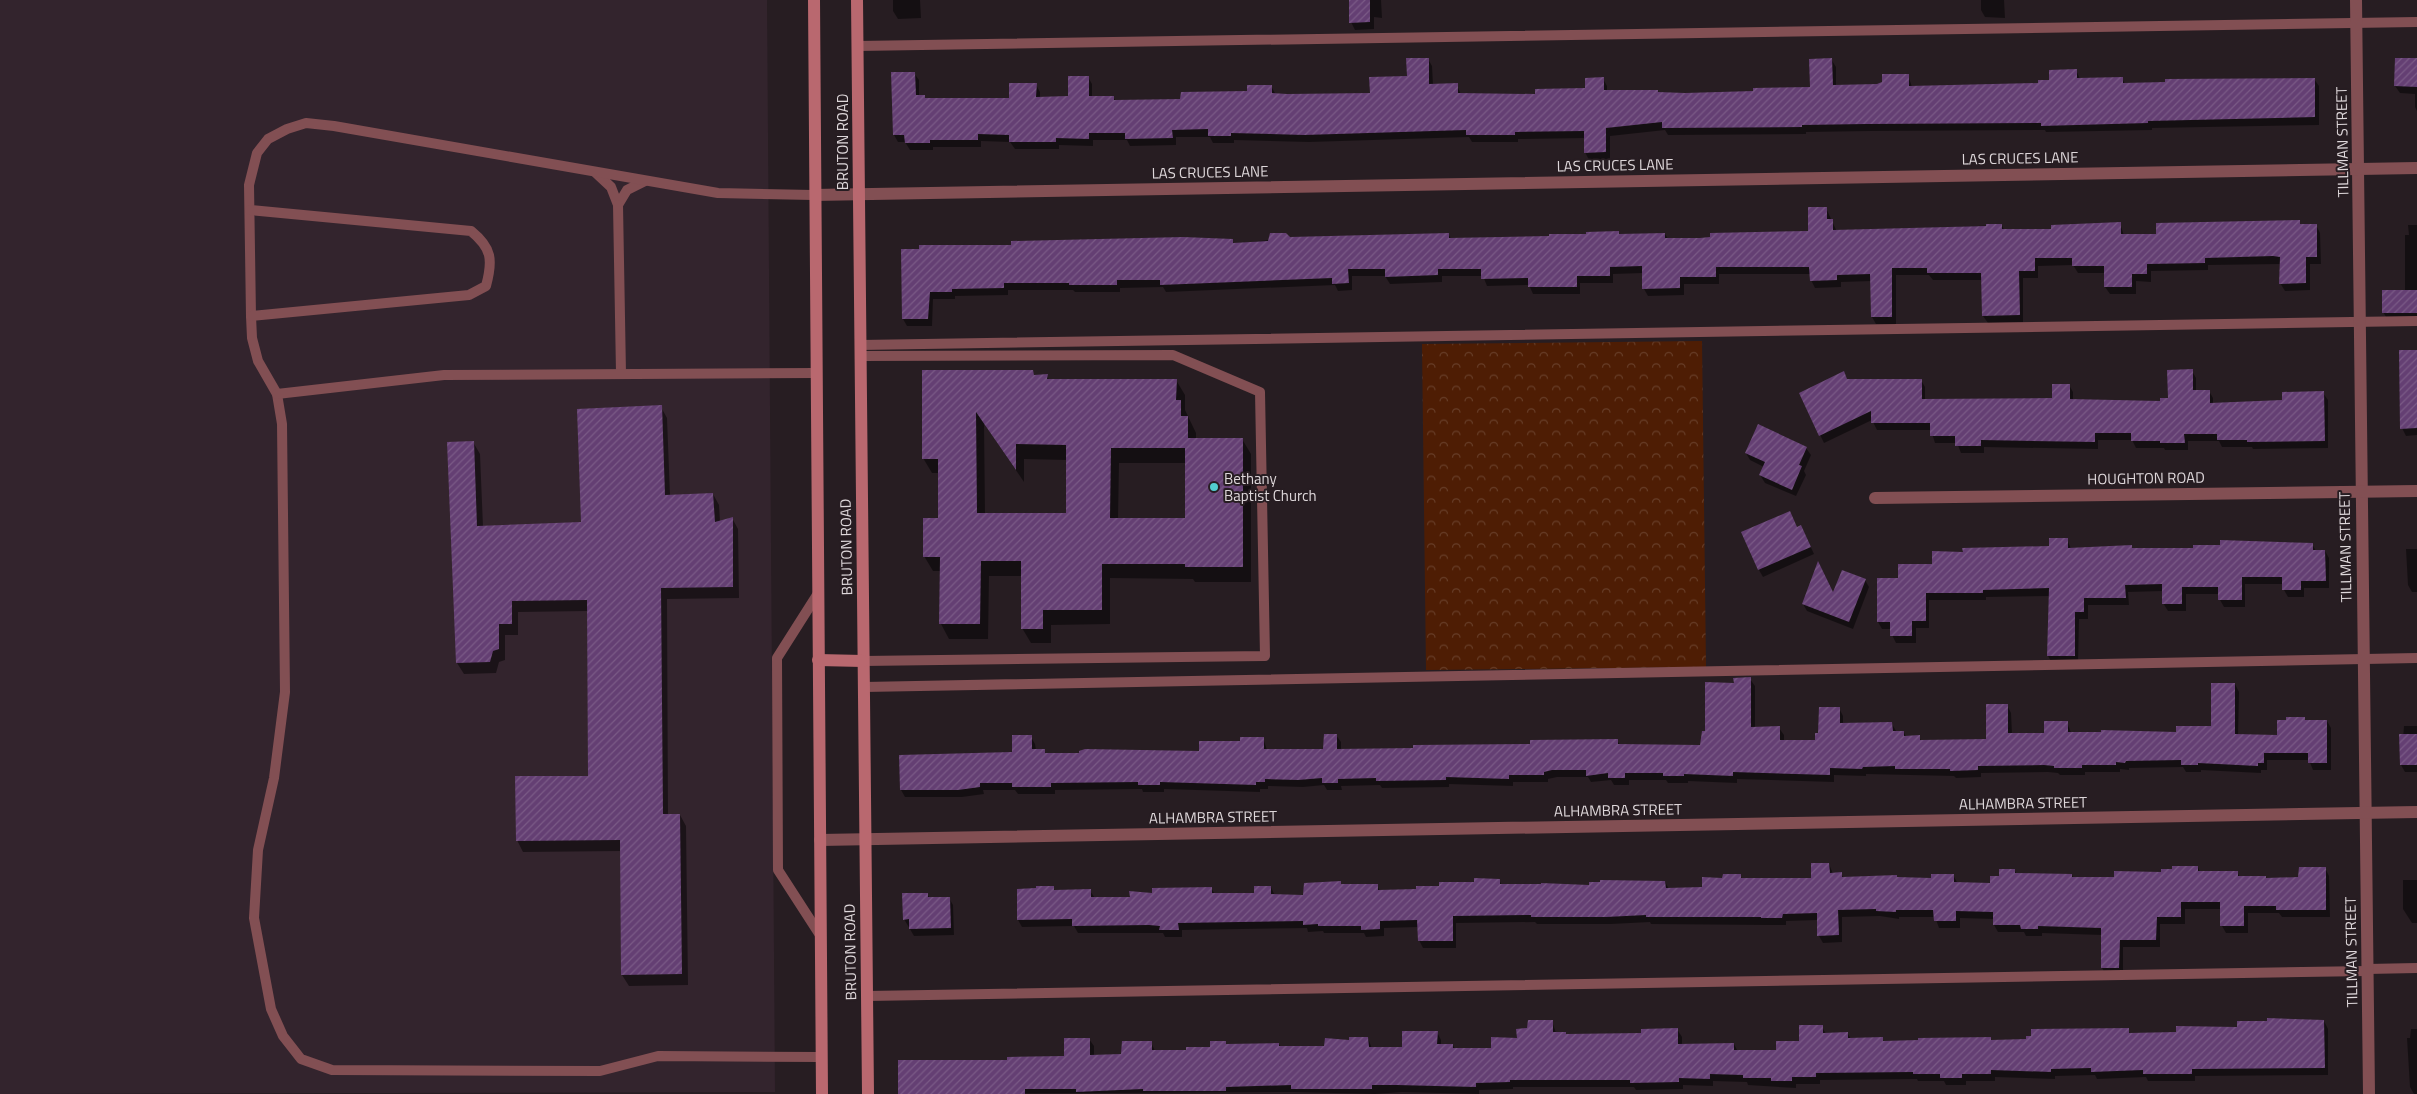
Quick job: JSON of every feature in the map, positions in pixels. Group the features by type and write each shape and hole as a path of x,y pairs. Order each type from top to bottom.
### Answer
{"main road":[{"name":"BRUTON ROAD","path":"814,0 822,1094"},
{"name":"BRUTON ROAD","path":"856,0 868,1094"},
{"path":"818,660 863,661"}],"street":[{"name":"TILLMAN STREET","path":"2356,0 2360,492 2369,1094"},
{"name":"LAS CRUCES LANE","path":"814,195 2417,168"},
{"name":"HOUGHTON ROAD","path":"1875,498 2417,491"},
{"name":"ALHAMBRA STREET","path":"820,840 2417,812"}],"lane":[{"path":"857,46 2417,22"},
{"path":"814,195 718,194 334,126 306,123 286,129 268,139 258,153 249,185 251,316 252,338 258,361 277,394 282,424 285,692 274,778 258,850 254,918 271,1009 283,1036 301,1059 332,1070 600,1071 658,1056 821,1057"},
{"path":"595,173 611,187 618,205 621,373"},
{"path":"618,205 627,190 645,181"},
{"path":"250,210 471,231 485,242 489,254 486,286 469,295 251,316"},
{"path":"860,350 2417,321"},
{"path":"860,350 1173,355 1260,392 1265,656 863,661"},
{"path":"277,394 444,375 816,373"},
{"path":"817,595 777,658 778,870 820,935"},
{"path":"864,687 2417,658"},
{"path":"867,996 2417,968"}],"shaded area":[{"path":"0,0 767,0 775,1092 0,1094"}],"green space":[{"path":"1702,341 1706,667 1426,670 1422,344"}],"building":[{"path":"1349,0 1370,0 1370,22 1349,23"},
{"path":"1406,58 1429,58 1429,84 1458,83 1458,93 1535,94 1535,89 1585,88 1585,78 1604,77 1604,90 1658,90 1658,92 1685,93 1753,91 1753,88 1810,87 1809,59 1832,58 1833,85 1877,84 1882,82 1882,74 1909,74 1909,86 2038,83 2038,80 2049,80 2049,70 2077,69 2077,78 2123,77 2123,83 2165,82 2165,79 2315,78 2315,117 2041,126 2041,123 1662,128 1662,122 1606,128 1606,152 1584,153 1584,131 1515,132 1515,135 1466,135 1466,130 1304,135 1231,133 1231,136 1208,136 1208,129 1172,130 1173,138 1125,139 1125,133 1089,133 1089,139 1056,138 1056,142 1009,142 1009,135 978,134 978,140 930,140 930,143 905,143 904,135 893,135 891,72 915,72 916,95 925,95 925,98 1009,98 1009,83 1037,83 1036,97 1068,96 1068,76 1089,76 1089,96 1114,96 1114,100 1180,99 1181,92 1247,91 1247,85 1272,85 1272,93 1287,94 1370,93 1369,77 1407,76"},
{"path":"2395,58 2417,58 2417,87 2394,86"},
{"path":"1808,207 1827,207 1827,219 1833,219 1833,230 1986,226 1986,224 2002,224 2002,229 2051,229 2051,225 2121,222 2121,234 2156,234 2156,223 2300,220 2300,224 2317,224 2317,257 2306,257 2306,283 2279,284 2280,257 2273,256 2205,258 2205,263 2147,264 2147,274 2132,274 2132,287 2104,287 2104,266 2072,266 2072,258 2035,258 2035,271 2019,271 2020,315 1982,316 1981,273 1927,273 1927,268 1892,268 1892,317 1871,317 1870,274 1837,275 1837,280 1810,281 1809,267 1716,267 1716,277 1680,277 1680,288 1642,289 1642,266 1610,267 1610,276 1577,276 1577,287 1528,287 1528,278 1481,279 1481,269 1438,269 1438,275 1385,277 1385,269 1348,269 1349,283 1332,284 1332,278 1160,285 1160,280 1117,280 1117,285 1004,283 1004,288 952,289 952,292 930,292 928,319 902,319 901,249 919,249 919,245 1011,245 1011,241 1183,237 1233,239 1233,243 1268,241 1270,233 1286,233 1290,237 1449,233 1449,238 1549,236 1549,234 1586,234 1586,232 1619,231 1619,234 1665,233 1665,238 1700,238 1710,237 1710,233 1808,231"},
{"path":"2382,290 2417,290 2417,313 2382,313"},
{"path":"2399,350 2417,350 2417,428 2400,429"},
{"path":"2193,369 2193,390 2210,390 2210,403 2282,400 2282,392 2324,391 2325,441 2247,442 2247,440 2217,440 2217,434 2184,434 2185,443 2160,443 2160,441 2131,441 2131,433 2095,433 2095,442 1981,440 1981,446 1955,446 1955,436 1930,436 1930,423 1871,423 1871,411 1819,436 1799,393 1844,371 1847,379 1922,379 1922,399 2052,398 2052,384 2070,384 2070,399 2160,401 2160,398 2168,398 2167,370"},
{"name":"Bethany Baptist Church","path":"922,370 1033,370 1034,375 1048,374 1047,379 1177,379 1176,400 1181,400 1181,416 1188,416 1188,438 1243,438 1243,567 1185,567 1185,564 1102,564 1102,610 1043,610 1043,629 1021,629 1021,561 981,561 980,624 939,624 940,557 923,557 923,518 938,518 938,459 922,459","holes":["976,412 1016,470 1016,444 1066,445 1066,513 977,513","1111,448 1185,448 1185,518 1110,518"]},
{"path":"662,405 665,495 713,493 715,522 733,517 733,587 661,588 663,814 680,814 682,974 621,975 620,840 516,841 515,776 588,776 587,600 512,601 512,624 499,624 499,649 493,651 490,662 456,663 447,442 474,441 477,526 581,522 577,409"},
{"path":"1758,424 1807,447 1799,465 1802,466 1792,490 1759,475 1765,462 1745,453"},
{"path":"1790,511 1797,527 1801,525 1811,547 1758,570 1741,532"},
{"path":"2049,538 2068,538 2068,548 2132,545 2132,548 2193,548 2193,545 2220,545 2220,540 2313,543 2313,550 2325,550 2326,581 2301,581 2301,590 2282,590 2282,577 2242,577 2242,600 2218,600 2218,587 2182,587 2182,604 2162,604 2162,584 2125,585 2126,598 2084,598 2084,612 2075,612 2075,656 2047,656 2049,588 1983,590 1983,593 1926,593 1926,621 1912,621 1912,636 1890,636 1890,622 1877,622 1877,578 1898,578 1898,564 1932,564 1932,551 1963,552 1962,548 2049,546"},
{"path":"1818,561 1833,592 1842,570 1866,579 1849,622 1802,604"},
{"path":"1751,677 1751,727 1780,726 1780,740 1815,740 1815,733 1818,733 1819,707 1840,707 1840,723 1892,722 1893,731 1904,731 1904,736 1920,735 1920,740 1986,739 1986,704 2008,704 2008,733 2044,733 2044,721 2068,721 2068,732 2101,732 2101,730 2176,732 2176,726 2211,726 2211,683 2235,683 2235,734 2277,735 2277,720 2286,720 2286,717 2305,717 2305,720 2327,720 2327,763 2308,763 2308,753 2264,753 2264,763 2258,763 2258,766 2198,763 2198,765 2181,765 2181,760 2126,761 2125,763 2116,762 2116,765 2082,765 2082,768 2054,768 2054,766 2044,765 1978,766 1978,770 1950,771 1950,769 1895,769 1895,766 1863,767 1862,769 1830,768 1830,775 1733,772 1733,776 1684,774 1684,776 1663,776 1663,773 1625,773 1625,778 1608,778 1608,773 1586,776 1586,770 1552,770 1544,772 1544,775 1509,775 1509,779 1446,777 1446,780 1376,781 1376,778 1338,779 1338,783 1322,783 1322,778 1298,780 1265,779 1265,782 1256,782 1256,785 1160,782 1160,785 1138,785 1138,782 1051,783 1051,787 1012,787 1012,783 980,783 980,787 958,790 900,790 899,755 1012,752 1012,735 1032,735 1032,749 1045,749 1045,753 1079,753 1079,751 1085,749 1199,751 1199,741 1240,741 1240,737 1264,737 1264,749 1323,749 1324,734 1337,734 1337,749 1413,748 1413,745 1530,744 1530,740 1618,739 1618,744 1700,745 1702,731 1705,731 1705,682 1734,683 1733,678"},
{"path":"2399,734 2417,734 2417,765 2400,765"},
{"path":"1811,863 1829,863 1830,873 1842,872 1842,877 1897,875 1897,877 1931,878 1931,874 1954,874 1954,882 1990,883 1990,876 1999,876 1999,869 2015,869 2015,873 2072,874 2072,877 2114,877 2114,871 2161,872 2161,869 2172,869 2172,866 2198,866 2198,871 2238,871 2238,876 2266,876 2266,878 2298,877 2299,867 2326,867 2326,910 2276,910 2276,906 2244,906 2244,926 2220,926 2220,902 2181,902 2181,917 2157,917 2156,940 2120,940 2119,968 2101,968 2101,928 2038,926 2038,929 2021,929 2020,925 1993,925 1993,912 1956,911 1956,921 1934,921 1933,910 1896,910 1896,912 1876,911 1876,909 1838,910 1839,935 1817,936 1817,913 1783,914 1782,918 1646,917 1646,915 1606,917 1531,917 1531,915 1453,916 1453,941 1418,941 1417,920 1380,921 1380,929 1361,930 1361,926 1303,925 1303,921 1178,923 1179,930 1159,930 1160,926 1149,925 1072,926 1072,919 1017,920 1017,889 1036,888 1036,886 1054,886 1054,890 1091,889 1091,897 1130,897 1129,891 1152,893 1152,888 1212,887 1212,893 1254,893 1254,886 1271,886 1271,894 1303,895 1304,883 1341,881 1341,884 1378,884 1378,890 1416,889 1416,886 1439,886 1439,882 1474,882 1474,878 1500,879 1500,884 1589,885 1589,882 1600,882 1600,880 1665,881 1666,888 1702,887 1702,877 1722,878 1723,874 1741,874 1741,878 1811,878"},
{"path":"902,893 928,893 928,897 950,897 951,928 909,929 909,919 903,920"},
{"path":"2267,1018 2324,1020 2325,1068 2192,1069 2192,1074 2143,1074 2143,1070 2091,1072 2091,1068 2051,1069 2051,1072 1991,1070 1991,1074 1962,1074 1962,1078 1940,1078 1940,1074 1913,1074 1913,1072 1816,1073 1816,1077 1792,1077 1792,1081 1771,1081 1771,1078 1743,1078 1743,1075 1710,1074 1710,1079 1679,1078 1679,1082 1630,1083 1630,1080 1510,1080 1510,1082 1476,1083 1476,1087 1372,1085 1372,1089 1291,1089 1291,1085 1226,1087 1226,1091 1143,1091 1143,1089 1076,1092 1076,1089 1025,1089 1025,1094 898,1094 898,1060 1007,1060 1007,1057 1064,1056 1064,1038 1090,1038 1090,1055 1121,1054 1122,1041 1152,1041 1152,1050 1186,1050 1186,1047 1210,1047 1210,1041 1226,1041 1226,1044 1279,1043 1279,1046 1324,1046 1325,1038 1349,1040 1349,1037 1368,1037 1369,1047 1402,1047 1402,1031 1438,1031 1437,1044 1453,1044 1453,1048 1491,1048 1491,1037 1517,1038 1516,1029 1527,1028 1528,1020 1553,1020 1553,1032 1566,1032 1566,1034 1641,1033 1641,1029 1678,1028 1678,1044 1734,1043 1734,1050 1776,1050 1776,1041 1799,1041 1799,1025 1823,1025 1823,1033 1848,1032 1848,1038 1883,1037 1883,1041 1918,1040 1918,1038 1991,1037 1991,1040 2026,1039 2026,1036 2031,1036 2031,1029 2129,1028 2129,1033 2176,1032 2176,1026 2237,1027 2237,1021 2267,1021"}],"place":[{"name":"Bethany Baptist Church","path":"1214,487"}]}
